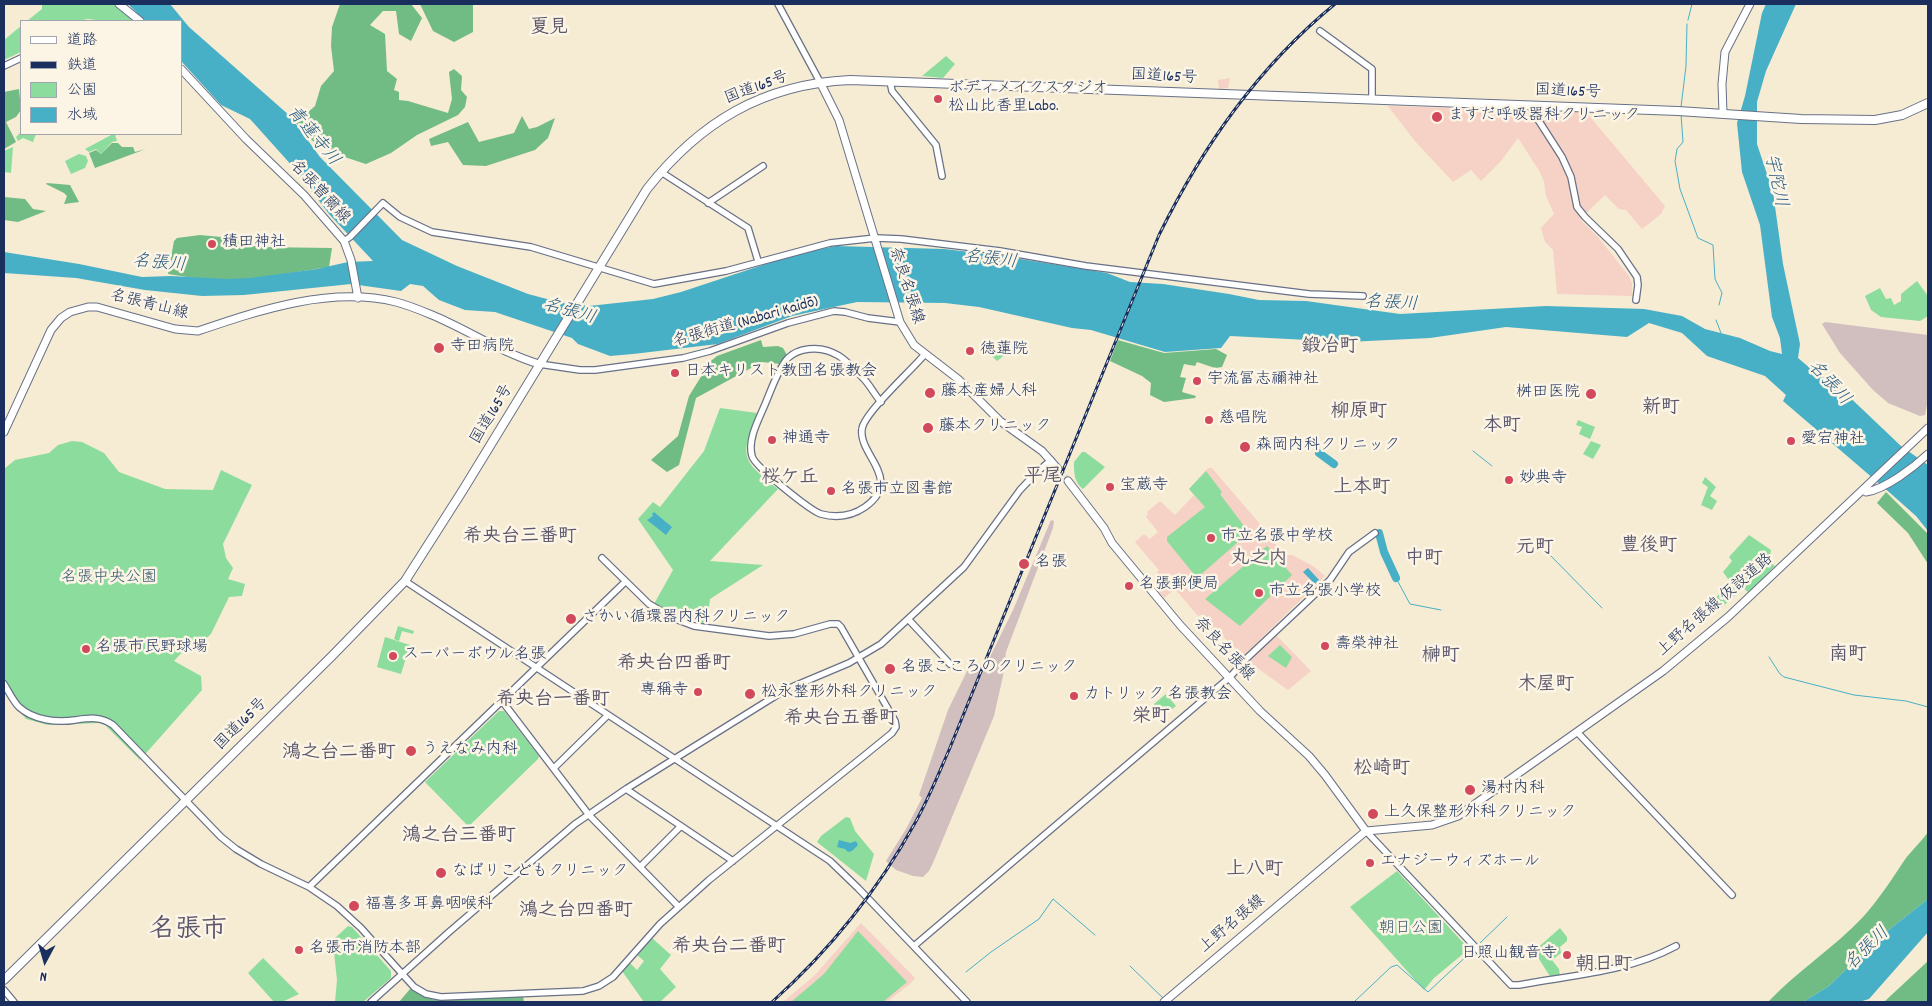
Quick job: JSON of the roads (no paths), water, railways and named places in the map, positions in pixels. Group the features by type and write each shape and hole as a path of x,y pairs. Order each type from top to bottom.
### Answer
{"highway":[{"name":"国道165号","path":"4,980 405,581 647,189 690,142 720,119 746,105 768,96 820,82 850,80 1372,99 1726,114 1801,119 1875,120 1902,115 1928,103"}],"main road":[{"path":"119,4 139,20"},
{"path":"1726,114 1722,84 1724,52 1750,4"},
{"name":"名張曽爾線","path":"182,70 246,139 347,239 358,298"},
{"name":"奈良名張線","path":"820,82 839,120 900,322 908,338 925,354 958,379 1000,420 1032,442 1058,469"},
{"path":"358,298 396,302 430,314 541,362"},
{"name":"名張青山線","path":"4,432 51,330 61,318 76,309 88,307 108,309 191,332 261,310 321,299 358,298"},
{"path":"1865,490 1928,428"},
{"name":"上野名張線 仮設道路","path":"1578,733 1663,671 1728,617 1865,490 1875,490 1890,482 1928,454"},
{"name":"奈良名張線","path":"1068,481 1104,528 1112,543 1180,624 1260,711 1309,756 1326,775 1366,831"},
{"path":"1366,831 1432,825 1458,816 1578,733"},
{"name":"上野名張線","path":"1164,1002 1366,831"}],"street":[{"path":"778,4 820,82"},
{"path":"1320,31 1372,69 1372,99"},
{"path":"4,66 20,58"},
{"path":"890,80 892,91 936,145 942,176"},
{"path":"1538,106 1538,118 1562,157 1571,177 1577,207 1584,217 1618,249 1637,276 1636,300"},
{"path":"708,203 763,166"},
{"path":"661,172 748,228 758,262"},
{"path":"347,239 383,203 400,217 432,232 531,246 654,284 726,271 830,242 901,239 1000,251 1102,268 1297,293 1363,296"},
{"name":"名張街道 (Nabari Kaidō)","path":"541,362 595,370 683,358 710,351 788,323 834,312 845,312 868,318 900,322"},
{"path":"881,402 864,379 836,353 820,349 800,351 789,358 780,372 752,440 752,457 755,463 767,474 815,512 838,516 856,511 871,500 879,488 879,469 862,436 862,426 865,420 925,354"},
{"path":"371,1002 574,824 626,789 785,690 858,658 881,644 964,567 1020,490 1051,460"},
{"path":"914,946 1230,677 1247,658 1330,580 1349,552 1375,533"},
{"path":"4,684 18,706 33,716 68,722 95,718 110,723 236,849 261,864 309,887 337,906 353,919 418,990 437,996 567,993 590,990 605,983 613,976 653,932 679,907 896,727 895,721 838,624 830,624 803,632 776,636 760,636 700,627 679,621 649,604 602,558"},
{"path":"405,581 830,861 967,1002"},
{"path":"309,887 625,582"},
{"path":"908,619 950,664"},
{"path":"502,701 590,815 679,907"},
{"path":"554,768 608,715"},
{"path":"1578,733 1732,895"},
{"path":"626,789 733,861"},
{"path":"640,867 681,826"},
{"path":"1366,831 1511,985 1627,966 1653,958 1676,946"},
{"path":"4,990 14,1002"}],"water":[{"name":"名張川","path":"128,4 170,4 189,27 290,116 320,157 402,240 457,266 528,294 562,303 589,306 653,299 681,292 799,253 836,246 944,249 996,255 1107,273 1130,282 1163,284 1259,300 1306,301 1400,314 1546,306 1644,309 1682,316 1705,329 1740,338 1782,354 1780,338 1772,317 1760,225 1742,172 1737,123 1745,96 1762,13 1766,4 1796,4 1766,71 1757,102 1757,144 1773,192 1783,264 1800,344 1798,358 1841,389 1901,446 1928,465 1928,531 1916,516 1783,401 1786,395 1765,376 1707,356 1682,333 1649,323 1627,337 1506,327 1430,338 1347,342 1230,336 1221,348 1165,352 1091,330 1072,328 979,307 945,303 857,302 792,316 718,344 610,356 578,344 572,338 495,312 465,310 439,300 423,286 410,284 401,291 351,284 244,295 202,296 145,290 76,278 4,273 4,252 79,264 142,277 250,278 317,269 348,262 373,261 329,214 294,168 250,119 221,105 182,62 182,20 144,20"},
{"path":"654,512 672,527 666,535 647,520 653,516"},
{"path":"1308,568 1319,580 1315,584 1303,572"},
{"path":"839,840 850,843 856,841 858,845 848,852 837,847"},
{"name":"名張川","path":"1928,899 1928,932 1869,999 1859,1002 1803,1002 1829,986 1881,936"}],"waterway":[{"path":"1688,20 1692,4"},
{"path":"1681,107 1686,66 1687,24"},
{"path":"1681,114 1683,142 1677,149 1675,161 1680,189 1698,238 1713,245 1715,279 1722,293 1719,305"},
{"path":"1716,320 1721,333"},
{"path":"1473,451 1492,466"},
{"path":"1319,453 1334,464"},
{"path":"1379,533 1384,552 1396,578"},
{"path":"1549,554 1602,608"},
{"path":"1396,578 1410,604 1441,610"},
{"path":"1769,657 1784,677 1854,695 1906,701 1928,707"},
{"path":"966,972 1039,919 1053,899 1095,935"},
{"path":"1480,943 1507,917"},
{"path":"1354,1002 1391,967 1397,965 1428,992 1471,952"},
{"path":"1130,966 1163,998"}],"tunnel":[{"path":"1058,469 1068,481"}],"railway":[{"path":"772,1002 833,941 869,896 915,823 949,750 1159,235 1194,170 1214,139 1257,81 1307,28 1335,4"}],"place":[{"name":"ボディメイクスタジオ 松山比香里Labo.","path":"938,99"},
{"name":"ますだ呼吸器科クリニック","path":"1437,117"},
{"name":"積田神社","path":"212,244"},
{"name":"寺田病院","path":"439,348"},
{"name":"徳蓮院","path":"970,351"},
{"name":"日本キリスト教団名張教会","path":"675,373"},
{"name":"宇流冨志禰神社","path":"1197,381"},
{"name":"藤本産婦人科","path":"930,393"},
{"name":"桝田医院","path":"1591,394"},
{"name":"慈唱院","path":"1209,420"},
{"name":"藤本クリニック","path":"928,428"},
{"name":"神通寺","path":"772,440"},
{"name":"愛宕神社","path":"1791,441"},
{"name":"森岡内科クリニック","path":"1245,447"},
{"name":"妙典寺","path":"1509,480"},
{"name":"宝蔵寺","path":"1110,487"},
{"name":"名張市立図書館","path":"831,491"},
{"name":"市立名張中学校","path":"1211,538"},
{"name":"名張","path":"1024,564"},
{"name":"名張郵便局","path":"1129,586"},
{"name":"市立名張小学校","path":"1259,593"},
{"name":"さかい循環器内科クリニック","path":"571,619"},
{"name":"壽榮神社","path":"1325,646"},
{"name":"名張市民野球場","path":"86,649"},
{"name":"スーパーボウル名張","path":"393,656"},
{"name":"名張こころのクリニック","path":"890,669"},
{"name":"専稱寺","path":"698,692"},
{"name":"松永整形外科クリニック","path":"750,694"},
{"name":"カトリック 名張教会","path":"1074,696"},
{"name":"うえなみ内科","path":"411,751"},
{"name":"湯村内科","path":"1470,790"},
{"name":"上久保整形外科クリニック","path":"1373,814"},
{"name":"エナジーウィズホール","path":"1370,863"},
{"name":"なばりこどもクリニック","path":"441,873"},
{"name":"福喜多耳鼻咽喉科","path":"354,906"},
{"name":"名張市消防本部","path":"299,950"},
{"name":"日照山観音寺","path":"1567,955"}],"district":[{"name":"夏見","path":"549,29"},
{"name":"鍛冶町","path":"1330,348"},
{"name":"新町","path":"1661,409"},
{"name":"柳原町","path":"1359,413"},
{"name":"本町","path":"1502,427"},
{"name":"平尾","path":"1043,478"},
{"name":"桜ケ丘","path":"790,479"},
{"name":"上本町","path":"1362,489"},
{"name":"希央台三番町","path":"520,538"},
{"name":"豊後町","path":"1649,547"},
{"name":"元町","path":"1535,549"},
{"name":"丸之内","path":"1259,560"},
{"name":"中町","path":"1424,560"},
{"name":"南町","path":"1848,656"},
{"name":"榊町","path":"1441,657"},
{"name":"希央台四番町","path":"674,665"},
{"name":"木屋町","path":"1546,686"},
{"name":"希央台一番町","path":"553,701"},
{"name":"栄町","path":"1151,718"},
{"name":"希央台五番町","path":"841,720"},
{"name":"鴻之台二番町","path":"339,754"},
{"name":"松崎町","path":"1382,770"},
{"name":"鴻之台三番町","path":"459,837"},
{"name":"上八町","path":"1255,871"},
{"name":"鴻之台四番町","path":"576,912"},
{"name":"名張市","path":"188,932"},
{"name":"希央台二番町","path":"729,948"},
{"name":"朝日町","path":"1604,966"}],"water label":[{"name":"青蓮寺川","path":"312,137"},
{"name":"宇陀川","path":"1774,181"}],"park label":[{"name":"名張中央公園","path":"109,579"},
{"name":"朝日公園","path":"1411,930"}]}
